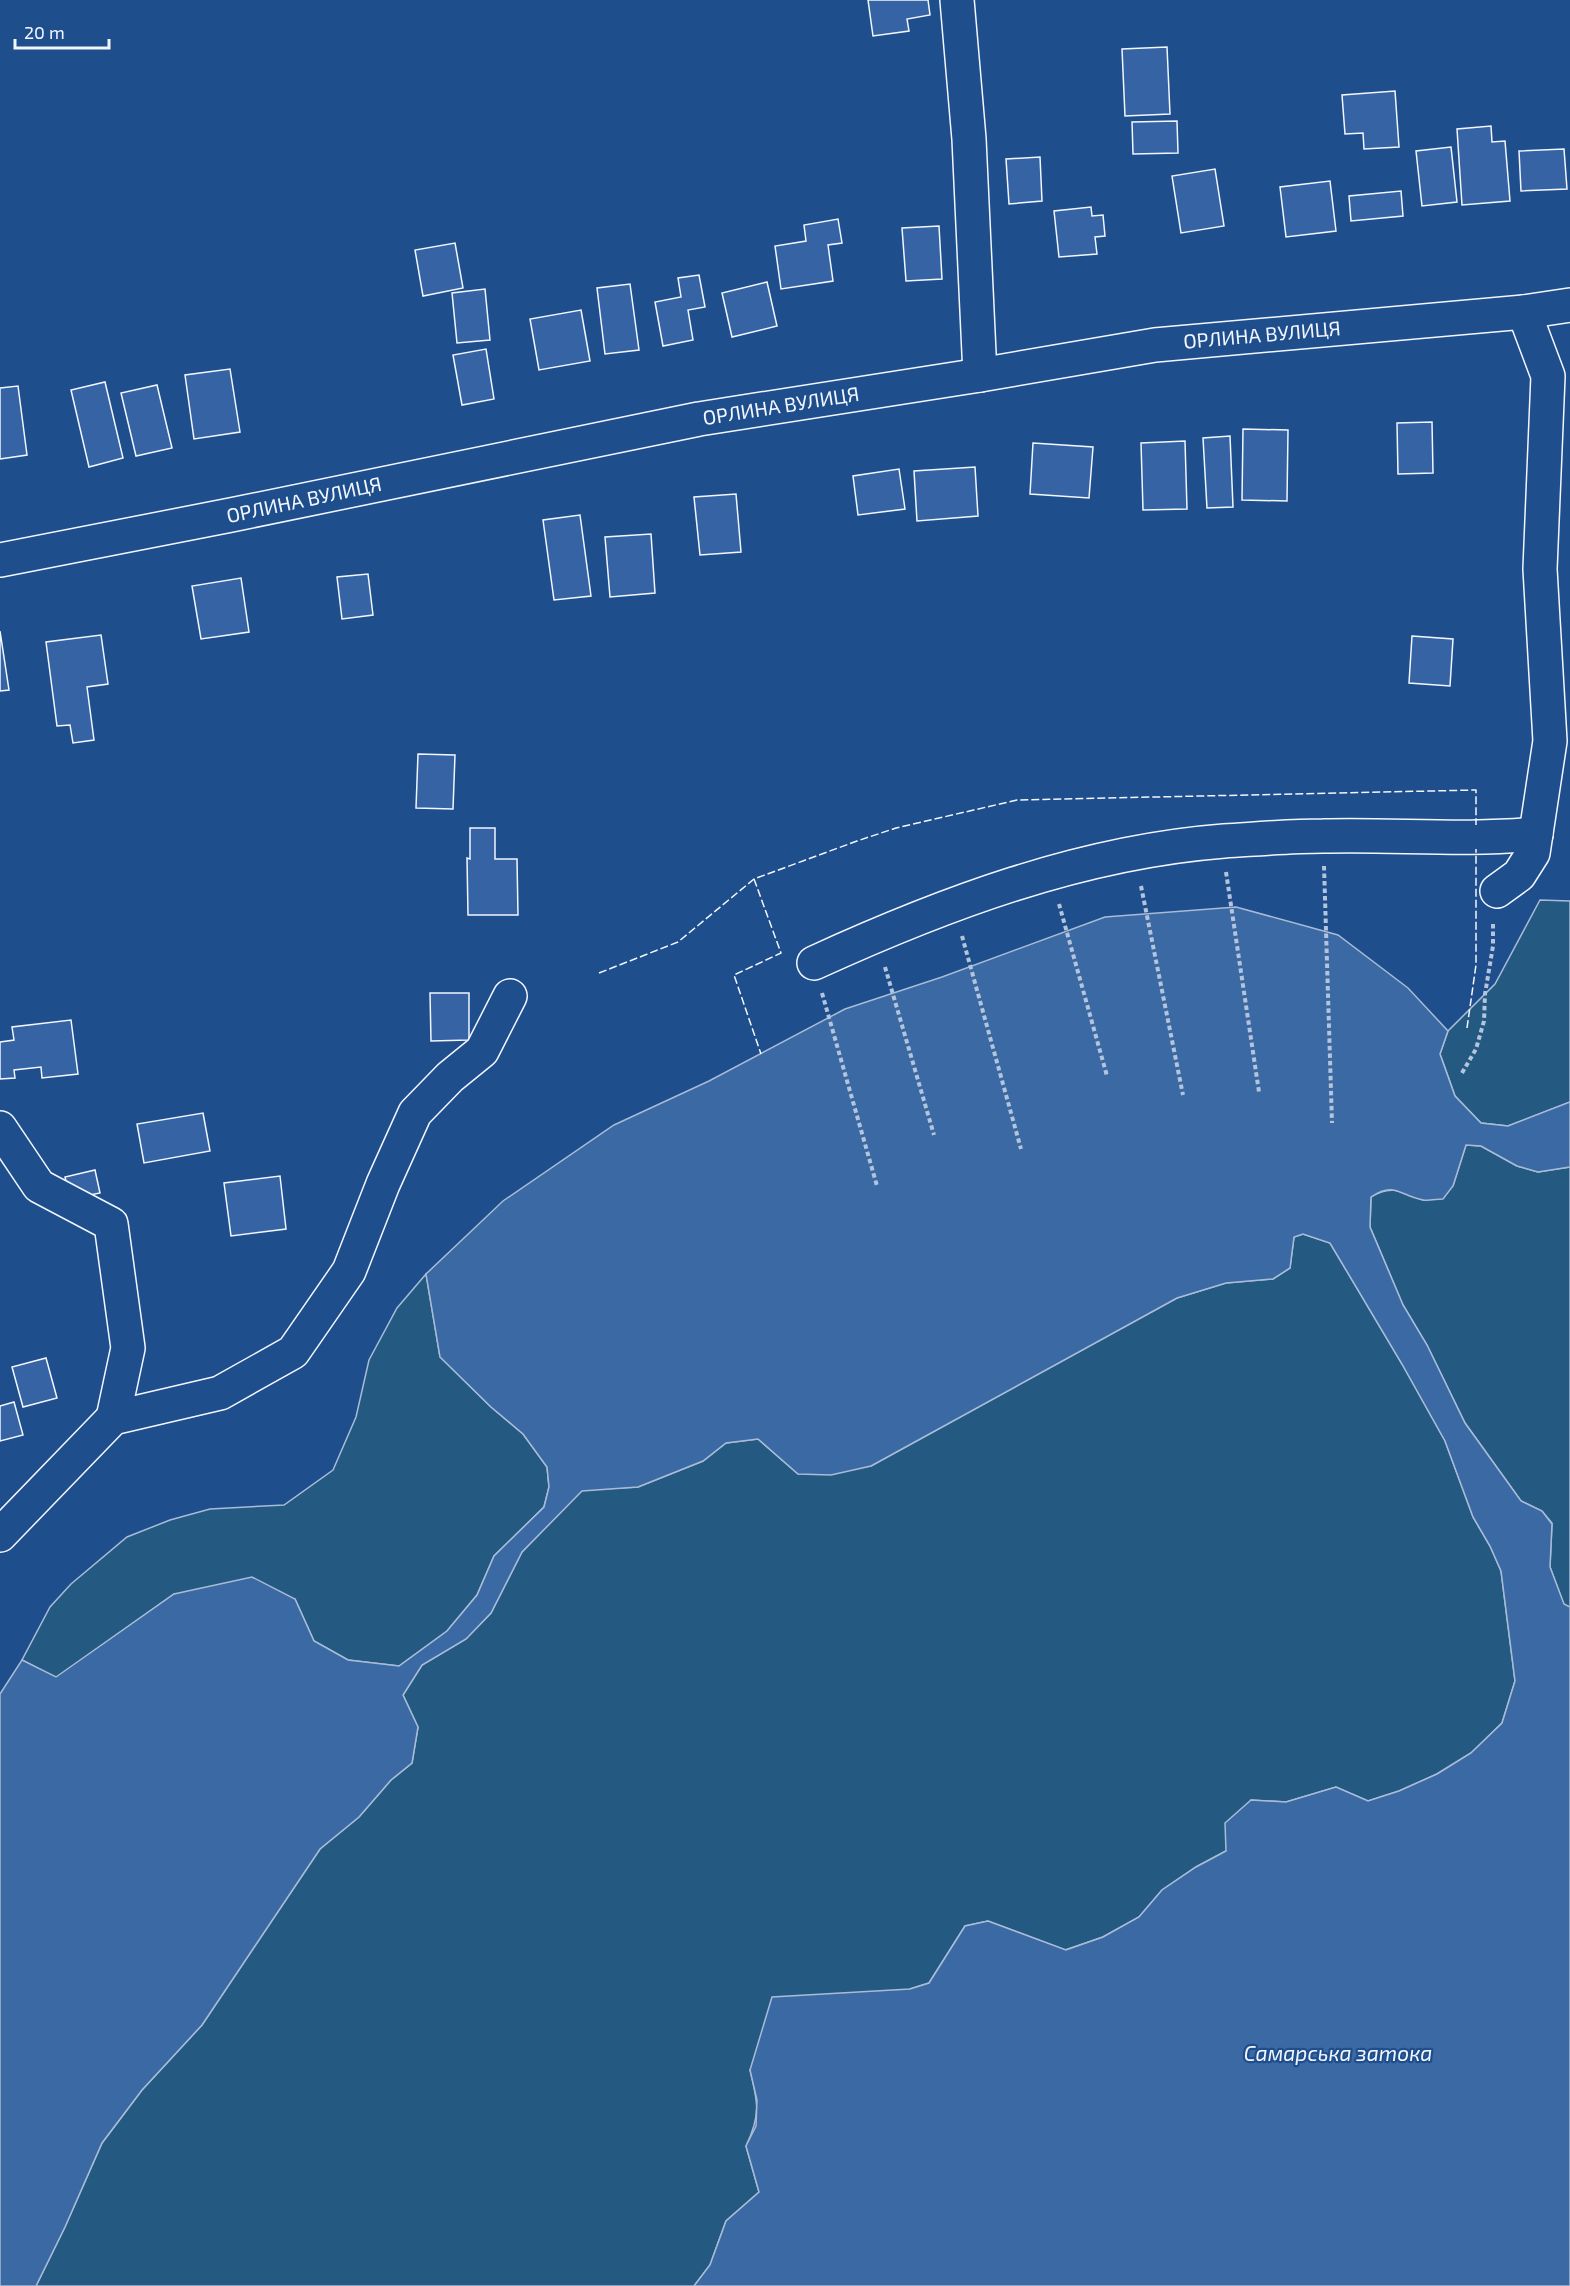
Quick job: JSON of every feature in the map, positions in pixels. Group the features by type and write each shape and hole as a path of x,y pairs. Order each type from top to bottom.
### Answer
{"street":[{"path":"957,0 969,139 980,375"},
{"name":"ОРЛИНА ВУЛИЦЯ","path":"0,560 231,515 699,418 980,375 1155,345 1524,312 1570,305"},
{"path":"1497,891 1519,875 1533,853 1550,741 1540,569 1548,376 1524,312"},
{"path":"814,963 876,935 1050,872 1134,853 1222,842 1323,836 1476,838 1536,834"},
{"path":"112,1418 220,1393 293,1352 348,1271 383,1184 416,1113 450,1077 482,1051 510,996"},
{"path":"0,1128 39,1186 111,1224 128,1348 112,1418 0,1534"}],"path":[{"path":"1323,836 1332,1123"},
{"path":"1222,842 1259,1092"},
{"path":"1134,853 1183,1095"},
{"path":"1050,872 1107,1076"},
{"path":"1462,1073 1476,1049 1484,1021 1497,891"},
{"path":"953,907 1021,1149"},
{"path":"876,935 934,1135"},
{"path":"814,963 878,1186"}],"shaded area":[{"path":"1540,900 1570,901 1570,1102 1508,1126 1481,1123 1455,1096 1440,1054 1448,1031 1495,984"},
{"path":"1466,1145 1481,1146 1517,1166 1538,1172 1570,1167 1570,1607 1564,1605 1550,1567 1552,1523 1542,1511 1521,1501 1465,1423 1427,1345 1403,1305 1370,1227 1371,1197 1378,1193 1391,1190 1423,1200 1453,1186"},
{"path":"1303,1234 1330,1243 1402,1364 1445,1441 1473,1517 1501,1571 1515,1681 1502,1723 1471,1753 1437,1774 1399,1791 1368,1801 1336,1787 1286,1802 1251,1800 1226,1851 1196,1867 1162,1890 1139,1917 1103,1937 1065,1950 988,1921 965,1926 929,1983 910,1989 750,2070 757,2108 754,2126 746,2146 759,2192 726,2221 710,2265 694,2286 36,2286 102,2143 142,2090 202,2025 320,1849 359,1817 391,1780 412,1763 418,1727 403,1695 422,1665 466,1639 491,1613 522,1552 582,1490 638,1487 703,1461 726,1443 758,1439 798,1474 871,1466 1177,1298 1226,1283 1273,1279 1290,1268 1294,1237"},
{"path":"426,1274 440,1357 491,1407 523,1434 547,1467 549,1487 544,1507 494,1556 477,1595 447,1631 399,1666 348,1660 314,1641 295,1599 174,1594 56,1678 22,1660 50,1607 71,1584 127,1537 170,1520 210,1509 284,1505 333,1470 356,1417 369,1360 397,1308"}],"water":[{"name":"Самарська затока","path":"1236,907 1338,935 1408,988 1448,1031 1440,1054 1455,1096 1481,1123 1508,1126 1570,1102 1570,1167 1538,1172 1517,1166 1481,1146 1466,1145 1453,1186 1443,1199 1423,1200 1392,1190 1379,1192 1371,1197 1370,1227 1403,1305 1427,1345 1465,1423 1521,1501 1542,1511 1552,1524 1550,1567 1564,1604 1570,1607 1570,2286 694,2286 710,2265 726,2221 759,2192 746,2146 756,2126 757,2100 750,2070 772,1997 910,1989 929,1983 965,1926 988,1921 1066,1950 1103,1937 1139,1917 1162,1890 1196,1867 1226,1851 1225,1823 1251,1800 1286,1802 1336,1787 1368,1801 1399,1791 1437,1774 1471,1753 1502,1723 1515,1681 1501,1571 1473,1517 1445,1441 1402,1364 1330,1243 1303,1234 1294,1237 1290,1268 1273,1279 1226,1283 1177,1298 871,1466 831,1475 798,1474 758,1439 726,1443 703,1461 638,1487 582,1491 522,1552 491,1613 466,1639 422,1665 403,1695 418,1727 412,1763 391,1780 359,1817 320,1849 202,2025 142,2090 102,2143 36,2286 0,2286 0,1694 22,1660 56,1677 174,1594 252,1577 295,1599 314,1641 348,1660 399,1666 447,1631 477,1595 494,1556 544,1507 549,1487 547,1467 523,1434 491,1407 440,1357 426,1274 503,1201 614,1125 709,1081 845,1009 942,977 1105,917"}],"building":[{"path":"868,0 928,0 930,15 907,19 909,31 873,36"},
{"path":"1167,47 1170,114 1125,116 1122,49"},
{"path":"1395,91 1399,147 1364,149 1363,133 1345,134 1342,95"},
{"path":"1177,121 1178,153 1133,154 1132,122"},
{"path":"1491,126 1492,142 1505,141 1510,201 1462,205 1457,129"},
{"path":"1451,147 1457,202 1422,206 1416,151"},
{"path":"1564,149 1567,189 1521,191 1519,151"},
{"path":"1040,157 1042,201 1009,204 1006,159"},
{"path":"1215,169 1224,226 1181,233 1172,176"},
{"path":"1330,181 1336,231 1286,237 1280,187"},
{"path":"1401,191 1403,216 1351,221 1349,196"},
{"path":"1091,207 1092,216 1103,215 1105,236 1095,237 1097,254 1059,257 1054,211"},
{"path":"838,219 842,243 828,245 833,281 781,289 775,246 806,241 804,225"},
{"path":"939,226 942,279 906,281 902,228"},
{"path":"455,243 463,288 423,296 415,250"},
{"path":"699,275 705,307 688,310 693,340 663,346 655,302 681,297 678,278"},
{"path":"767,282 777,326 732,337 722,293"},
{"path":"630,284 639,350 605,354 597,288"},
{"path":"485,289 490,340 457,343 452,293"},
{"path":"581,310 590,361 539,370 530,319"},
{"path":"486,349 494,399 462,405 453,355"},
{"path":"230,369 240,432 194,439 185,375"},
{"path":"105,382 123,458 89,467 71,390"},
{"path":"157,385 172,448 136,456 121,393"},
{"path":"18,386 27,455 0,459 0,388"},
{"path":"1432,422 1433,473 1398,474 1397,423"},
{"path":"1243,429 1288,430 1287,501 1242,500"},
{"path":"1230,436 1233,507 1207,508 1203,438"},
{"path":"1185,441 1187,509 1143,510 1141,443"},
{"path":"1033,443 1093,447 1089,498 1030,494"},
{"path":"975,467 978,516 917,521 914,471"},
{"path":"899,469 905,509 858,515 853,476"},
{"path":"736,494 741,552 700,555 694,497"},
{"path":"580,515 591,596 554,600 543,520"},
{"path":"651,534 655,593 610,597 605,537"},
{"path":"368,574 373,615 342,619 337,577"},
{"path":"241,578 249,632 201,639 192,586"},
{"path":"0,631 9,690 0,691"},
{"path":"101,635 108,684 87,687 94,740 73,743 70,725 57,726 46,642"},
{"path":"1412,636 1453,639 1450,686 1409,683"},
{"path":"418,754 455,755 453,809 416,808"},
{"path":"470,828 495,828 495,859 517,859 518,915 468,915 467,858 470,859"},
{"path":"430,993 469,993 469,1040 431,1041"},
{"path":"71,1020 78,1074 42,1078 41,1067 14,1070 15,1078 0,1079 0,1042 14,1040 12,1027"},
{"path":"203,1113 210,1151 144,1163 137,1124"},
{"path":"95,1170 100,1193 70,1199 65,1177"},
{"path":"280,1176 286,1229 231,1236 224,1183"},
{"path":"46,1358 57,1398 23,1407 12,1367"},
{"path":"14,1402 23,1435 0,1441 0,1406"}],"fence":[{"path":"599,973 678,942 754,879 896,828 1017,800 1476,790 1476,825"},
{"path":"1467,1028 1476,965 1476,849"},
{"path":"754,879 781,953 734,975 761,1054"}]}
